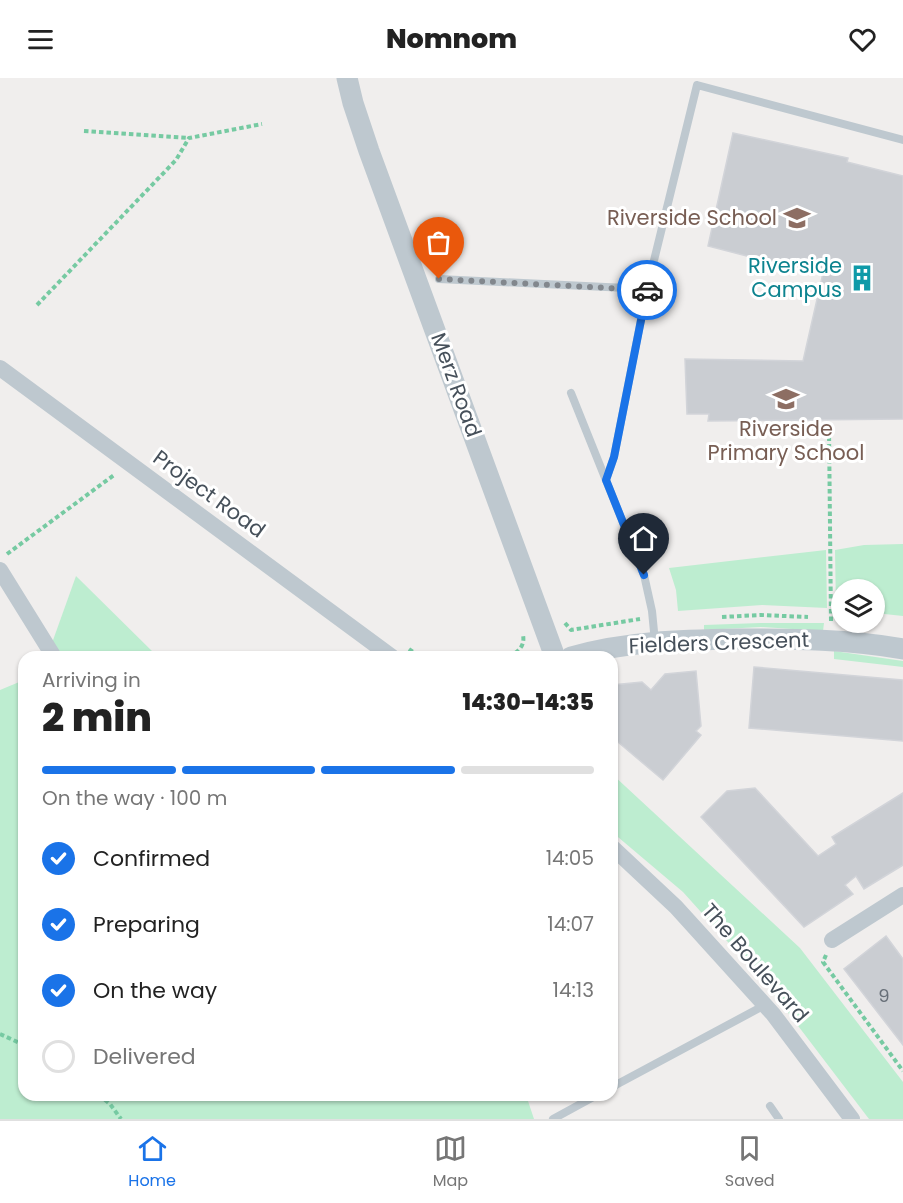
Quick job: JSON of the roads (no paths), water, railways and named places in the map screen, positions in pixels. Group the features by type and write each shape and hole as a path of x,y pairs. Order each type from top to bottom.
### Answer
{"street":[{"name":"Merz Road","path":"347,78 369,151 553,651"},
{"name":"Project Road","path":"0,368 384,651"},
{"path":"0,570 50,651"},
{"name":"Fielders Crescent","path":"596,651 616,646 656,642 791,638 855,642 903,649"},
{"name":"The Boulevard","path":"618,853 676,906 765,1005 852,1119"},
{"path":"832,940 903,895"}],"lane":[{"path":"606,480 614,457 648,289 697,85 903,140"},
{"path":"439,279 648,289"},
{"path":"571,393 644,575 656,642"},
{"path":"618,1084 765,1005"},
{"path":"553,1119 586,1101"},
{"path":"770,1106 779,1119"}],"place":[{"name":"Riverside School","path":"797,218"},
{"name":"Riverside Campus","path":"862,278"},
{"name":"Riverside Primary School","path":"786,399"}]}
